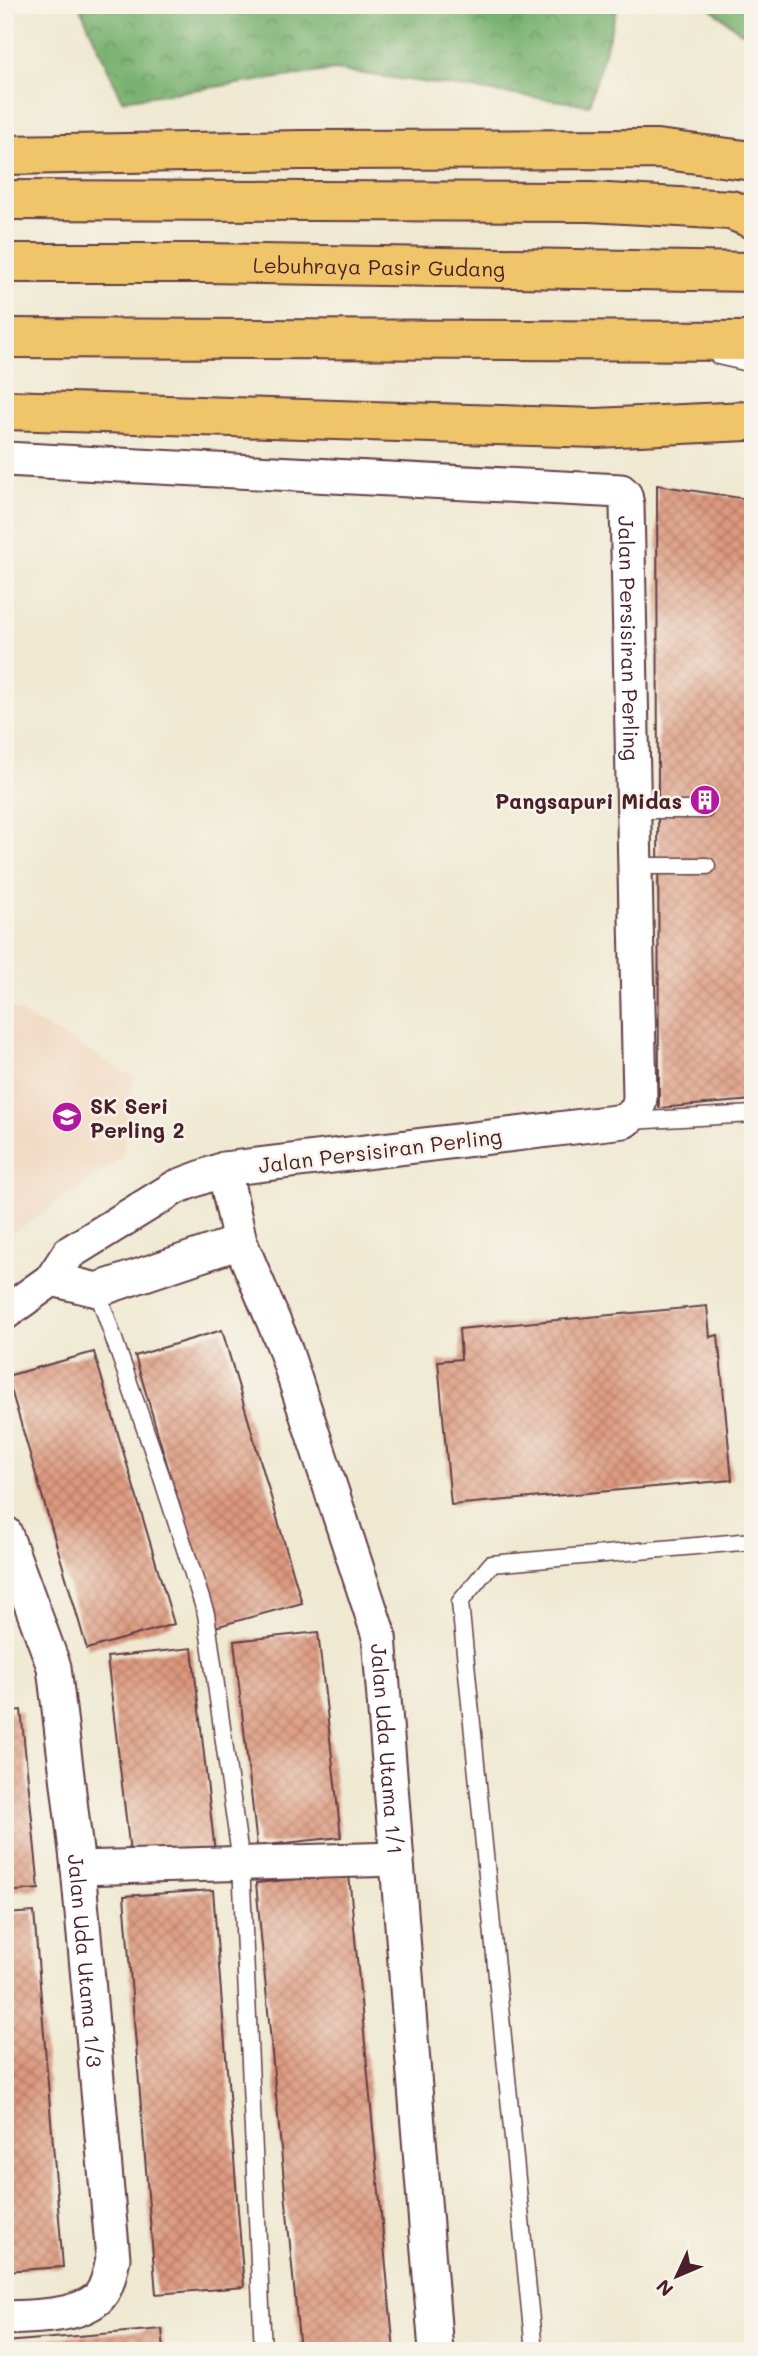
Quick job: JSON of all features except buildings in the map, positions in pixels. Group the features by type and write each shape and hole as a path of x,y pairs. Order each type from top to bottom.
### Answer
{"highway":[{"path":"5,156 302,150 657,149 753,161"},
{"path":"5,200 590,202 731,210 753,219"},
{"name":"Lebuhraya Pasir Gudang","path":"5,263 753,272"},
{"path":"5,338 753,341"},
{"path":"5,410 596,428 753,419"}],"street":[{"name":"Jalan Persisiran Perling","path":"5,459 621,491 625,495 640,1098 639,1107 624,1121 224,1169 176,1187 69,1253 52,1279 5,1313"},
{"name":"Jalan Uda Utama 1/1","path":"224,1169 240,1242 284,1346 379,1636 436,2351"},
{"path":"52,1279 97,1290 240,1242"},
{"name":"Jalan Uda Utama 1/3","path":"5,1533 54,1667 78,1868 113,2258 108,2280 98,2298 72,2311 46,2317 5,2318"},
{"path":"78,1868 397,1859"}],"lane":[{"path":"655,341 753,364"},
{"path":"634,810 705,810"},
{"path":"635,866 707,866"},
{"path":"624,1121 753,1114"},
{"path":"97,1290 206,1614 241,1863 262,2351"},
{"path":"534,2351 460,1602 491,1564 753,1541"}],"shaded area":[{"name":"SK Seri Perling 2","path":"5,1004 134,1077 122,1158 5,1239"}],"green space":[{"path":"79,5 618,5 589,105 335,70 122,100"},
{"path":"707,5 753,5 753,35 739,31"}],"place":[{"name":"Pangsapuri Midas","path":"705,800"},
{"name":"SK Seri Perling 2","path":"67,1117"}]}
